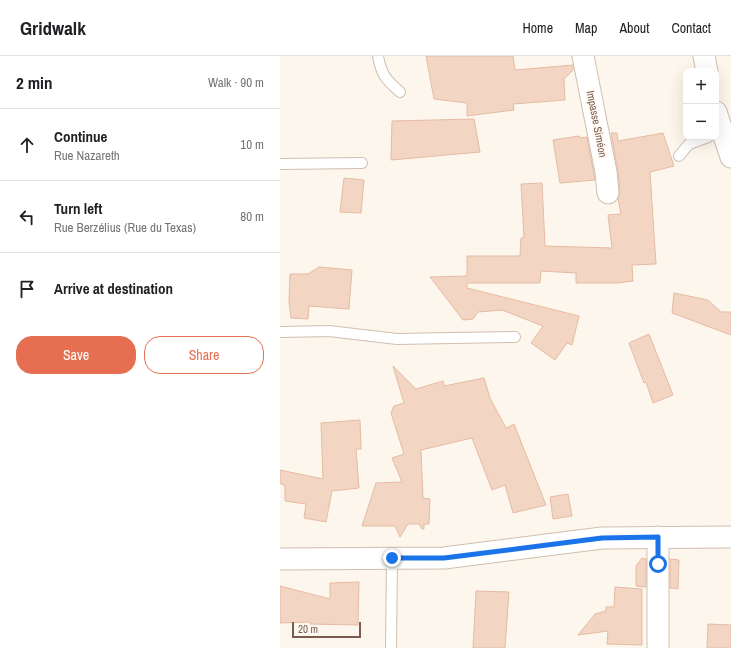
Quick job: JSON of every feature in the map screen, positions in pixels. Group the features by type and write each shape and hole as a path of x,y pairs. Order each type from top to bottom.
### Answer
{"street":[{"name":"Impasse Siméon","path":"583,56 606,172 608,193"},
{"path":"704,56 706,68"},
{"path":"719,140 731,157"},
{"path":"658,537 658,648"},
{"path":"280,559 444,558 602,538 731,537"}],"lane":[{"path":"378,56 381,69 391,84 400,92"},
{"path":"679,156 689,144 701,140"},
{"path":"280,164 362,163"},
{"path":"280,332 329,331 398,339 515,337"},
{"path":"392,558 392,648"}],"building":[{"path":"426,56 513,56 515,70 573,65 573,70 564,79 565,100 513,104 514,110 467,116 467,103 434,99"},
{"path":"474,119 480,152 391,160 392,121"},
{"path":"611,133 617,133 618,141 663,133 674,166 650,172 656,264 632,265 633,281 617,283 576,283 576,273 541,271 540,283 467,283 467,288 579,316 572,345 567,343 555,360 531,343 543,326 502,310 478,312 473,319 463,320 430,277 467,276 467,256 520,256 521,238 524,238 521,184 542,183 545,246 612,248 608,215 621,214 618,199 620,192 618,171"},
{"path":"579,136 580,138 587,137 595,180 560,183 553,140"},
{"path":"344,178 364,180 361,213 340,212"},
{"path":"319,267 352,270 349,309 309,306 308,319 291,318 289,301 290,274 308,274"},
{"path":"674,293 708,300 721,312 731,312 731,335 672,313"},
{"path":"649,334 673,395 653,403 646,382 644,383 629,343"},
{"path":"393,366 416,389 443,381 444,386 484,378 490,398 506,428 514,424 546,505 513,513 505,485 492,490 472,438 421,450 423,498 430,499 429,524 424,524 424,529 422,529 419,524 408,524 400,537 395,526 362,526 376,483 402,482 392,458 404,454 391,413 394,406 404,403"},
{"path":"360,420 361,449 356,449 359,488 332,491 326,522 304,518 306,504 285,501 285,486 280,483 280,470 323,479 321,423"},
{"path":"568,494 572,516 553,519 550,497"},
{"path":"642,558 646,559 646,587 636,586 636,566"},
{"path":"670,559 679,560 678,589 670,588"},
{"path":"359,582 358,625 310,624 310,622 280,623 280,586 330,599 330,583"},
{"path":"615,587 642,589 642,645 607,644 608,631 578,635 595,614 606,611 606,607 614,607"},
{"path":"476,591 509,592 505,648 473,648"},
{"path":"708,624 731,625 731,648 707,648"}],"route":[{"path":"392,558 444,558 602,538 658,537 658,564"}]}
